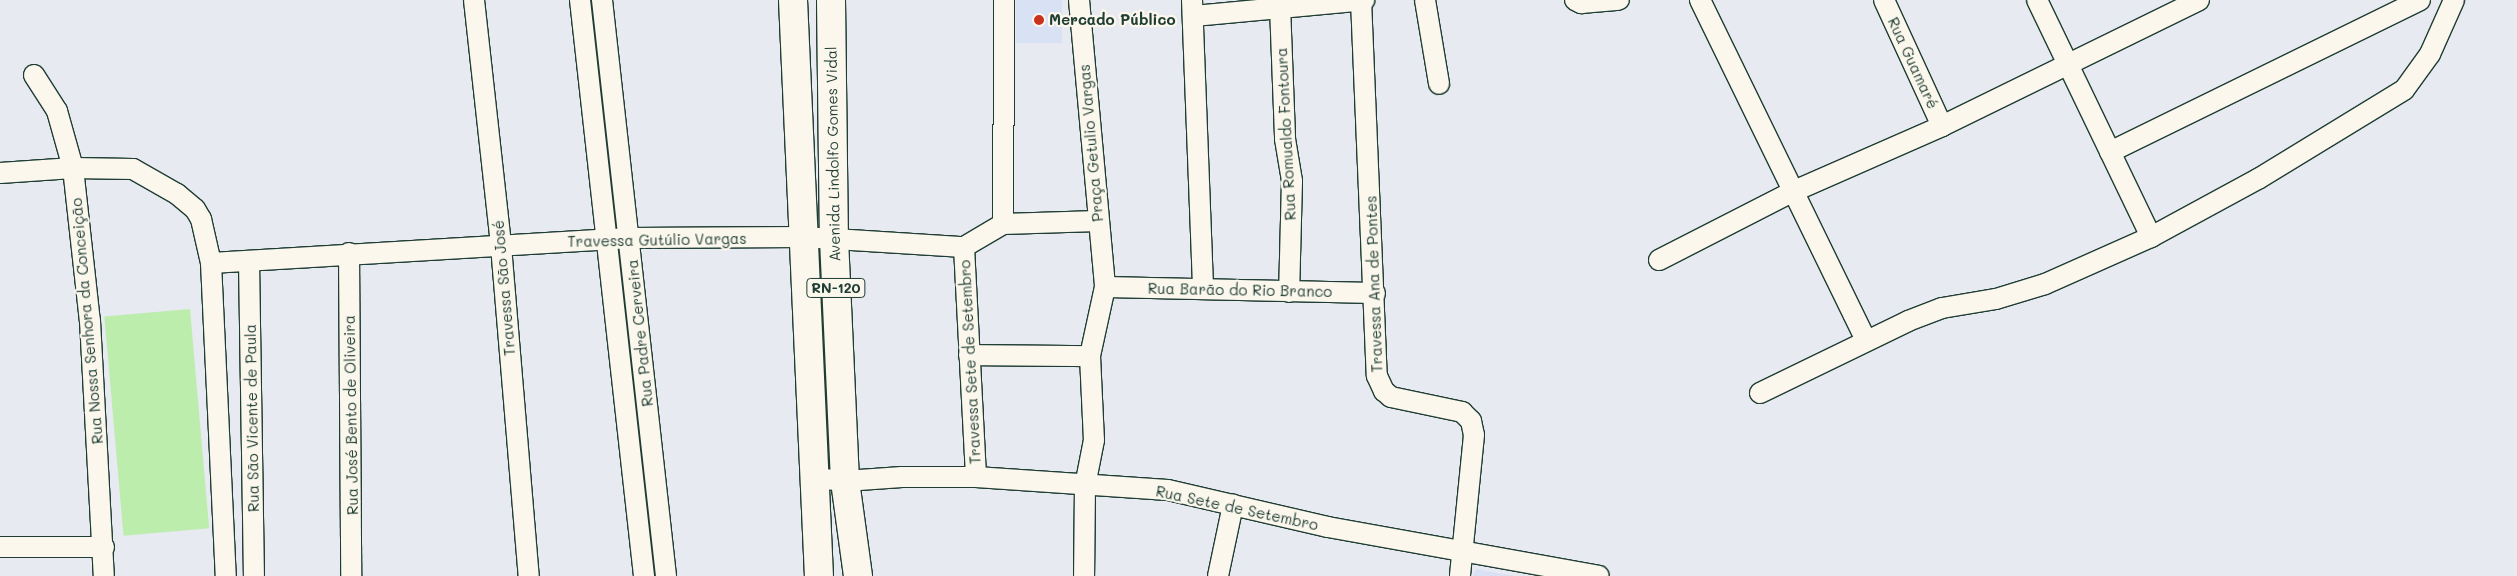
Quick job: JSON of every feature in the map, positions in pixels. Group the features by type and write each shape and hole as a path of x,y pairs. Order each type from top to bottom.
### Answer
{"main road":[{"name":"Avenida Lindolfo Gomes Vidal","path":"793,0 812,478 819,576"},
{"name":"Avenida Lindolfo Gomes Vidal","path":"831,0 834,239 845,481 858,576"}],"street":[{"name":"Travessa São José","path":"474,0 501,246 529,576"},
{"name":"Rua Padre Cerveira","path":"580,0 644,576"},
{"name":"Rua Padre Cerveira","path":"602,0 630,238 666,576"},
{"path":"1003,224 1004,0"},
{"name":"Praça Getulio Vargas","path":"1079,0 1105,286 1090,356 1094,440 1085,486 1084,576"},
{"path":"1203,289 1192,8 1280,6 1362,0"},
{"name":"Travessa Ana de Pontes","path":"1362,0 1377,376 1384,391 1400,399 1462,412 1471,421 1474,435 1460,576"},
{"path":"1425,0 1439,84"},
{"path":"1575,0 1582,3 1619,0"},
{"path":"1700,0 1866,341"},
{"name":"Rua Guamaré","path":"1884,0 1942,126"},
{"path":"2037,0 2151,237"},
{"path":"2110,152 2420,0"},
{"path":"1760,393 1866,341 1942,308 1996,299 2045,284 2151,237 2258,179 2404,90 2430,54 2454,0"},
{"path":"1659,260 1792,192 1942,126 2186,3"},
{"name":"Rua Romualdo Fontoura","path":"1280,6 1285,139 1292,181 1289,292"},
{"name":"Rua Nossa Senhora da Conceição","path":"34,75 58,111 73,168 90,321 104,547 104,576"},
{"path":"0,173 73,168"},
{"name":"Rua São Vicente de Paula","path":"73,168 133,170 159,181 195,209 205,228 210,263 226,576"},
{"path":"964,247 1003,224 1098,221"},
{"name":"Travessa Gutúlio Vargas","path":"210,263 349,253 630,238 803,237 964,247"},
{"name":"Travessa Sete de Setembro","path":"964,247 976,477"},
{"name":"Rua José Bento de Oliveira","path":"349,253 351,576"},
{"name":"Rua São Vicente de Paula","path":"250,261 254,576"},
{"name":"Rua Barão do Rio Branco","path":"1105,286 1375,293"},
{"path":"969,355 1090,356"},
{"name":"Rua Sete de Setembro","path":"812,478 845,481 902,477 976,477 1085,486 1168,490 1328,527 1462,541 1595,576"},
{"path":"1218,576 1233,505"},
{"path":"0,547 104,547"}],"shaded area":[{"name":"Mercado Público","path":"1016,0 1062,0 1062,43 1016,43"},
{"path":"1476,569 1515,576 1473,576"}],"green space":[{"path":"190,309 209,528 124,536 104,316"}],"place":[{"name":"Mercado Público","path":"1039,20"}]}
